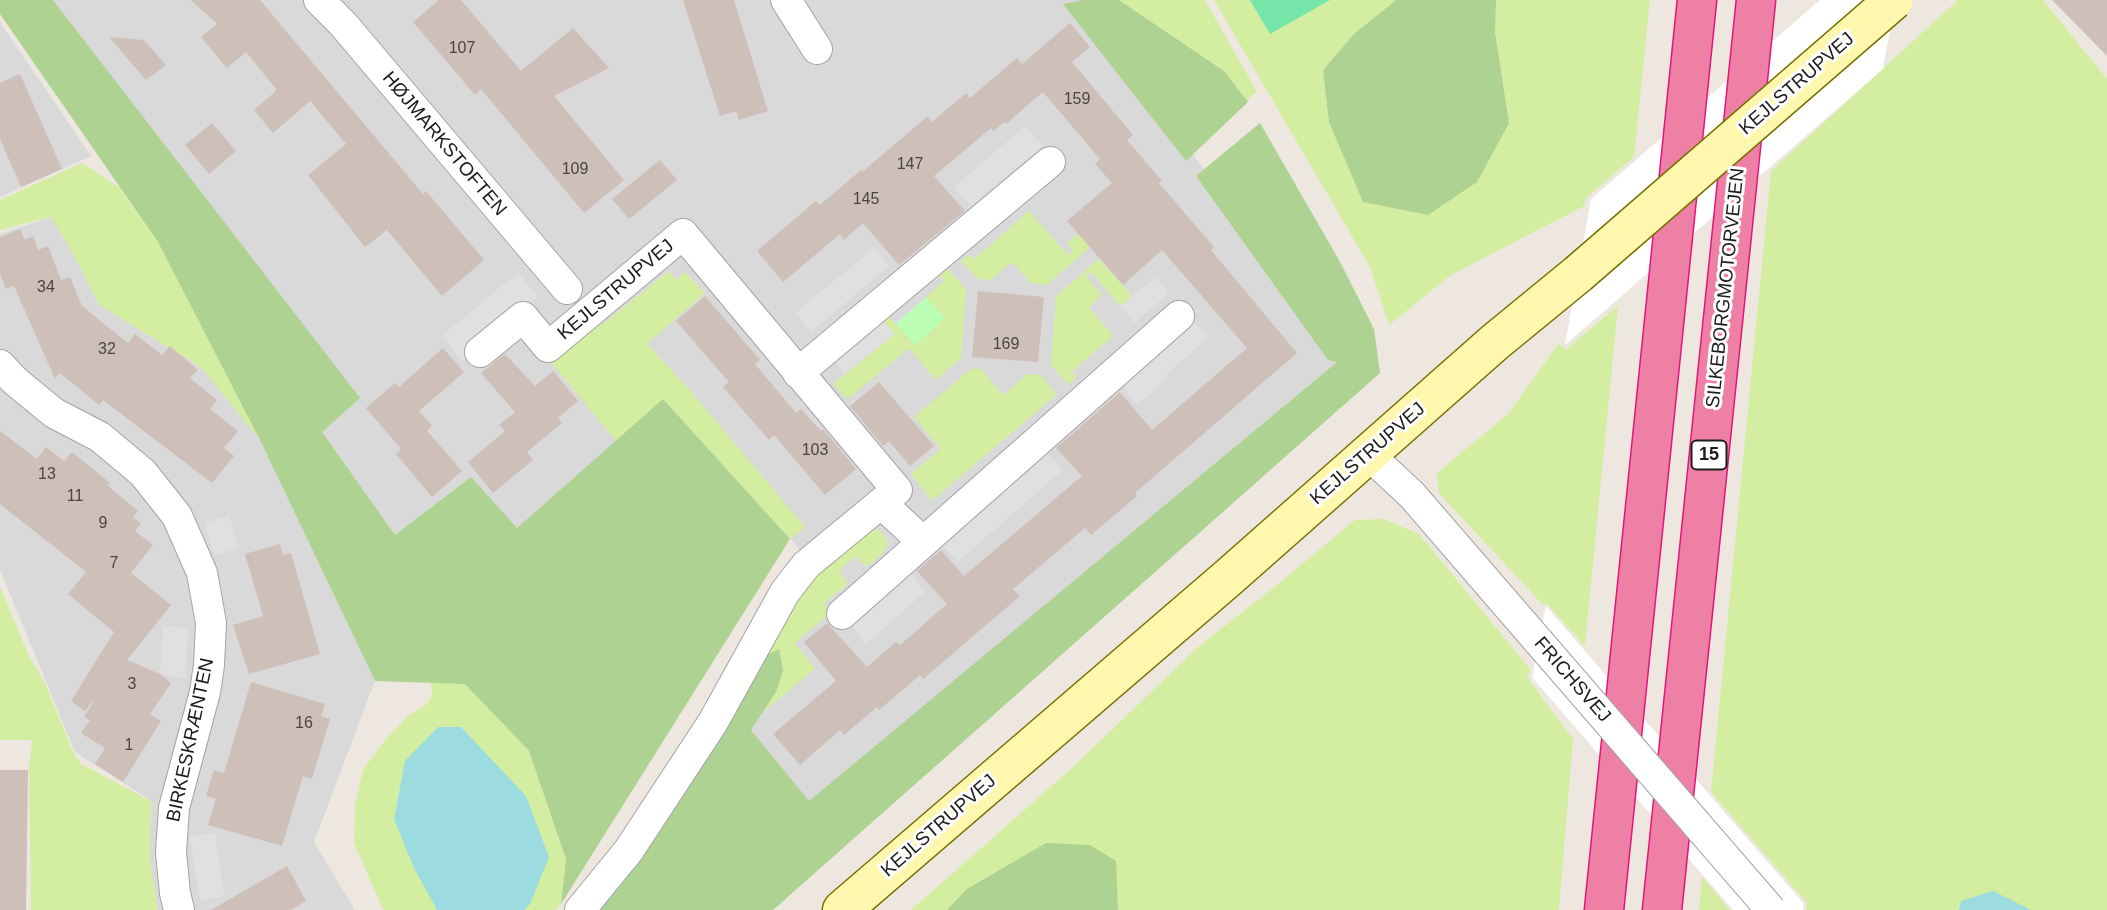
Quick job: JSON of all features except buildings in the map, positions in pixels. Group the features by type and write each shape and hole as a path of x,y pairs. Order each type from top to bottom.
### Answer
{"highway":[{"path":"1604,910 1697,0"},
{"name":"SILKEBORGMOTORVEJEN","path":"1662,910 1756,0"}],"street":[{"name":"HØJMARKSTOFTEN","path":"318,0 343,24 567,289"},
{"path":"786,0 817,49"},
{"name":"KEJLSTRUPVEJ","path":"842,910 1229,577 1495,342 1578,274 1894,0"},
{"path":"798,373 1050,162"},
{"name":"KEJLSTRUPVEJ","path":"480,352 523,317 548,347 683,234 897,490 881,503"},
{"path":"842,614 1179,316"},
{"name":"BIRKESKRÆNTEN","path":"0,365 54,413 100,437 143,473 177,516 202,573 211,623 209,665 205,692 174,808 171,852 179,910"},
{"name":"FRICHSVEJ","path":"1367,454 1412,495 1771,910"},
{"path":"580,910 629,850 713,722 785,592 806,565 881,503 923,542"}],"shaded area":[{"path":"53,0 1085,0 1338,361 809,802 751,730 776,692 779,649 817,568 664,400 516,529 471,477 395,535 321,432 359,398"},
{"path":"0,22 91,156 0,197"},
{"path":"1025,126 1043,146 971,206 954,187"},
{"path":"51,217 214,351 260,440 375,681 314,842 355,910 157,910 147,849 150,800 75,752 0,570 0,234"},
{"path":"874,248 889,266 811,332 795,313"},
{"path":"518,272 538,296 462,361 442,336"},
{"path":"1156,277 1169,293 1134,323 1120,306"},
{"path":"877,314 895,334 844,374 829,355"},
{"path":"1195,322 1208,338 1166,375 1168,379 1137,405 1121,384"},
{"path":"1046,452 1063,470 958,562 942,545"},
{"path":"229,516 239,548 214,555 205,523"},
{"path":"910,572 925,592 865,645 851,623"},
{"path":"163,626 188,628 185,678 160,674"},
{"path":"215,833 224,896 200,900 190,837"}],"green space":[{"path":"0,0 53,0 360,398 322,432 395,535 471,477 517,528 663,399 790,539 561,904 566,859 529,751 465,684 375,681 260,440 158,242 0,14"},
{"path":"1084,0 1119,0 1224,71 1248,102 1186,161 1063,4"},
{"path":"1119,0 1205,0 1257,92 1247,101 1224,71"},
{"path":"1214,0 1396,0 1354,34 1323,70 1329,121 1363,202 1509,123 1495,32 1496,0 1650,0 1634,157 1586,198 1584,206 1451,275 1389,325 1370,267"},
{"path":"1250,0 1330,0 1270,34"},
{"path":"1396,0 1496,0 1495,32 1509,123 1477,182 1428,215 1363,202 1329,122 1323,70 1354,34"},
{"path":"1958,0 2043,0 2107,79 2107,910 1806,910 1807,903 1711,792 1771,171"},
{"path":"1260,123 1339,260 1374,329 1380,373 773,910 596,910 763,657 779,649 783,670 776,692 751,730 809,801 1337,362 1328,360 1196,176"},
{"path":"82,163 120,188 158,242 260,440 201,367 99,305 51,217 0,230 0,200"},
{"path":"1029,211 1068,255 1073,251 1067,243 1078,234 1090,247 1047,285 1031,283 1012,262 991,280 978,279 961,261 969,254 974,259"},
{"path":"1099,259 1132,296 1120,306 1091,272 1086,276 1102,295 1089,307 1113,336 1072,371 1077,377 1068,384 1051,365 1056,296"},
{"path":"948,269 966,289 961,358 936,380 909,348 848,399 833,384 895,334 877,314 882,310 915,345 945,318 926,297 944,281 940,276"},
{"path":"669,271 676,280 685,272 705,293 647,344 688,388 805,527 790,539 664,400 616,441 551,362"},
{"path":"926,297 945,318 915,345 896,324"},
{"path":"1618,306 1585,646 1439,493 1437,473 1508,414 1558,344 1566,349"},
{"path":"971,369 981,369 1003,395 1027,374 1040,375 1057,394 932,501 911,474 941,449 914,417"},
{"path":"1384,519 1419,534 1530,669 1527,677 1573,739 1559,910 911,910 1072,768 1198,647 1355,520"},
{"path":"876,529 885,535 888,544 881,555 866,567 855,556 839,571 848,584 824,603 831,612 795,643 815,669 762,713 776,692 763,657 804,582 861,535"},
{"path":"0,587 29,656 45,683 73,752 81,764 151,801 150,860 158,910 31,910 29,768 32,740 0,740"},
{"path":"431,682 465,684 529,751 566,859 561,904 556,910 384,910 381,905 354,843 355,806 363,770 385,740 409,715 427,704 432,695"},
{"path":"1046,843 1090,845 1116,861 1118,910 947,910 967,889"},
{"path":"1702,877 1730,910 1699,910"}],"water":[{"path":"438,727 461,727 526,796 549,857 530,904 524,910 437,910 414,868 394,819 405,761"},
{"path":"1993,891 2031,910 1959,910 1961,901"}],"pier":[{"path":"1820,0 1895,0 1883,69 1565,345 1591,199"},
{"path":"1546,606 1804,904 1803,910 1733,910 1532,677"}]}
